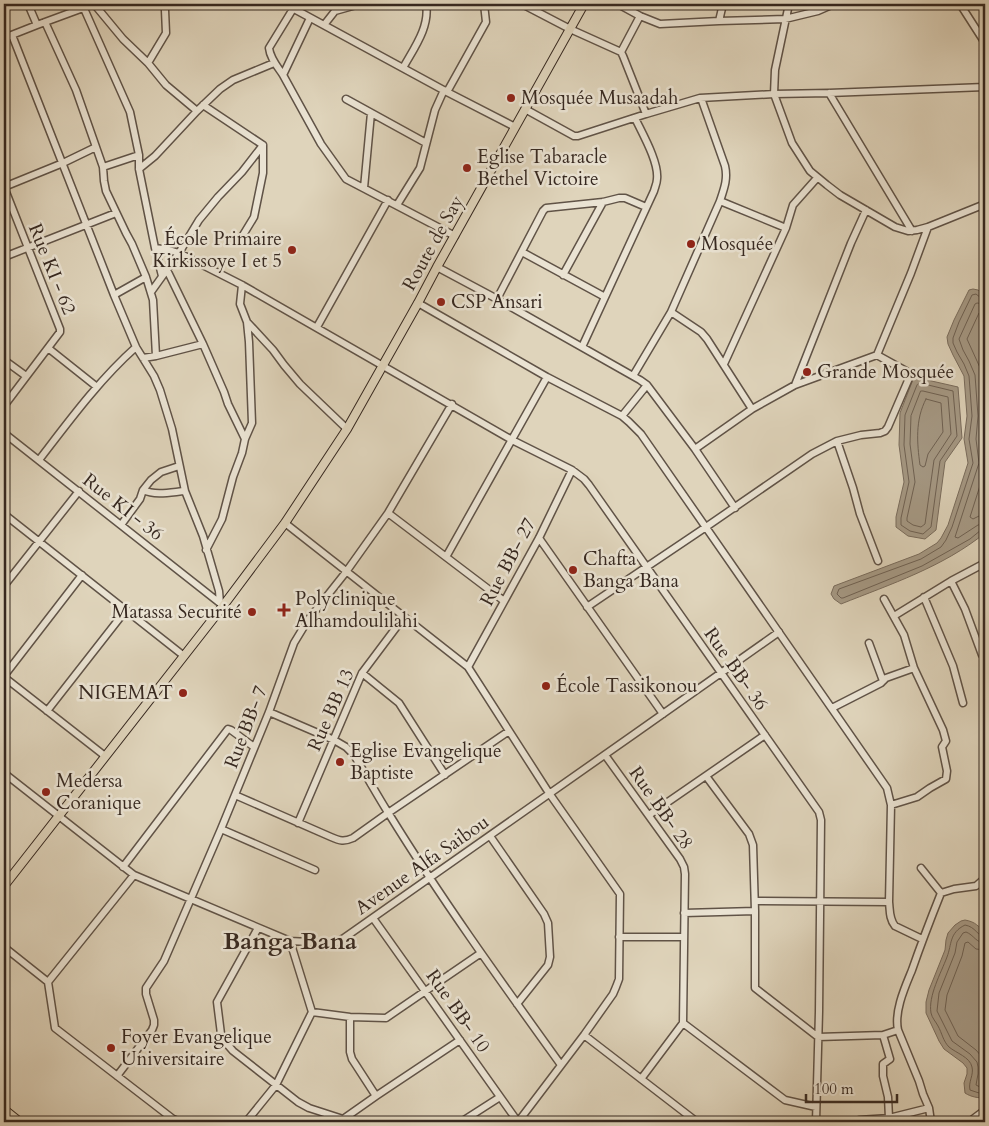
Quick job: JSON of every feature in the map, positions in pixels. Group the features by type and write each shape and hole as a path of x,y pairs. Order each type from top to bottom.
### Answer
{"highway":[{"path":"4,1110 19,1122"},
{"path":"4,1118 10,1122"}],"main road":[{"name":"Route de Say","path":"4,886 184,656 285,523 346,429 418,304 584,4"}],"street":[{"path":"28,4 37,25"},
{"path":"4,38 83,6 94,4 123,39 148,63 166,85 197,111"},
{"path":"148,63 166,32 166,4"},
{"path":"285,4 294,6 310,18 515,127"},
{"path":"324,25 335,10 360,4"},
{"path":"403,68 425,27 427,18 426,4"},
{"path":"397,206 420,168 435,110 486,22 484,4"},
{"path":"522,4 570,29 621,52 646,114"},
{"path":"618,4 660,24 785,20 818,11 834,4"},
{"path":"719,21 723,4"},
{"path":"789,4 775,70 774,94 792,143 817,178 840,195 896,227 912,231 928,227 985,204"},
{"path":"960,4 985,42"},
{"path":"83,6 130,112 155,248 162,276"},
{"path":"294,6 270,48 270,54 321,144 346,179 455,236"},
{"path":"621,52 640,16"},
{"path":"283,74 310,18"},
{"path":"45,22 76,90 103,166 106,191 132,244 151,292 154,302 156,356"},
{"path":"12,35 114,295 136,346 160,390 172,429 185,491 200,526 222,604"},
{"path":"140,169 220,89 233,80 274,63"},
{"path":"525,109 574,136 578,136 701,98 985,87"},
{"path":"829,94 912,231"},
{"path":"633,376 671,312 720,201 726,180 726,166 701,98"},
{"path":"346,99 426,143"},
{"path":"203,105 263,145"},
{"path":"364,188 372,113"},
{"path":"582,347 654,191 657,180 656,168 650,150 635,118"},
{"path":"240,240 254,217 263,173 263,145"},
{"path":"151,292 179,253 199,220 242,172 263,145"},
{"path":"4,187 63,164 96,147"},
{"path":"103,166 139,155"},
{"path":"724,364 786,228 793,205 817,178"},
{"name":"Rue KI - 62","path":"4,187 7,206 28,247 60,329 59,335 4,406"},
{"path":"497,299 546,208 603,202 618,198 625,198 646,207"},
{"path":"317,328 388,200"},
{"path":"720,201 786,228"},
{"path":"564,275 603,202"},
{"path":"795,385 866,210"},
{"path":"4,257 116,213"},
{"path":"695,449 752,409 795,385 877,355 928,227"},
{"name":"Rue BB- 36","path":"155,248 179,253 242,285 512,440 572,470 589,485 819,812 821,820 816,1122"},
{"path":"522,252 605,297"},
{"path":"437,267 647,385 695,449 735,508"},
{"path":"167,270 203,344 245,439"},
{"path":"114,295 146,277"},
{"path":"206,550 222,519 245,439 252,423 247,322 240,304 242,285"},
{"path":"418,304 547,377 622,416 641,434 887,788 891,805 890,917 892,923 896,926 922,939"},
{"path":"671,312 701,332 724,364 752,409"},
{"path":"247,322 273,350 300,384 346,429"},
{"path":"142,358 203,344"},
{"path":"38,460 116,366 136,346"},
{"path":"48,348 98,387"},
{"path":"588,607 812,454 837,440 885,431 910,376 906,371 877,355"},
{"path":"4,360 26,376"},
{"path":"446,557 547,377"},
{"path":"622,416 647,385"},
{"name":"Rue BB- 7","path":"116,1076 152,1030 154,1020 146,988 164,961 221,830 269,712 294,643 308,620 346,572 388,513 452,404"},
{"name":"Rue KI - 36","path":"4,433 222,604"},
{"path":"837,440 860,514 878,561"},
{"path":"121,525 151,480 160,472 179,466"},
{"name":"Rue BB- 27","path":"468,667 539,538 572,470"},
{"path":"144,490 150,493 185,491"},
{"path":"4,586 78,491"},
{"path":"388,513 504,601"},
{"path":"4,514 184,656"},
{"path":"285,523 468,667 549,793 620,894 619,979 616,987 584,1035 518,1122"},
{"path":"539,538 663,714"},
{"path":"894,616 951,581 985,563"},
{"path":"82,575 4,676 105,756"},
{"path":"951,581 965,609 982,655"},
{"path":"924,597 953,666 963,703"},
{"path":"884,599 904,635 914,668 946,737 946,741 942,746 947,778 917,798 891,805"},
{"path":"47,710 126,610"},
{"name":"Rue BB 13","path":"298,823 362,673 404,617"},
{"name":"Avenue Alfa Saibou","path":"4,773 134,875 290,941 337,942 779,632"},
{"path":"869,643 883,681"},
{"path":"832,708 881,683 886,678 914,668"},
{"path":"362,673 399,703 445,775"},
{"path":"269,712 334,740 346,747 354,755 388,813 430,878 561,1065"},
{"path":"123,867 228,729 254,748"},
{"path":"235,795 331,838 347,841 509,732"},
{"path":"649,815 764,735"},
{"name":"Rue BB- 28","path":"604,755 684,866 683,1023"},
{"path":"706,776 749,834 753,845 755,901 754,988 818,1037 883,1036 898,1030"},
{"path":"221,830 315,870"},
{"path":"490,836 544,914 548,923 550,962 517,1004"},
{"path":"921,868 941,893"},
{"path":"48,982 134,875"},
{"path":"941,893 976,886 985,878"},
{"path":"931,1122 929,1108 898,1030 896,1020 902,995 941,893"},
{"path":"755,901 889,902"},
{"path":"684,912 755,911"},
{"name":"Rue BB- 10","path":"373,918 518,1122"},
{"path":"258,928 217,1002 221,1034 233,1050 298,1102 342,1121 460,1040"},
{"path":"619,937 684,937"},
{"path":"246,1122 276,1085 312,1012 290,941"},
{"path":"4,947 48,982 55,1028 173,1119 180,1122"},
{"path":"312,1012 350,1018 386,1018 481,953"},
{"path":"350,1018 350,1052 352,1059 376,1096"},
{"path":"641,1079 683,1023 783,1098 816,1107"},
{"path":"584,1035 697,1122"},
{"path":"883,1036 890,1059 882,1064 888,1097 889,1118"},
{"path":"462,1122 500,1097"},
{"path":"859,1120 889,1118 929,1108"},
{"path":"969,1122 977,1118 985,1110"}],"water":[{"path":"973,289 985,295 985,533 952,556 916,574 841,604 831,594 834,586 919,554 937,543 948,525 968,463 964,439 967,416 964,376 948,344 947,337 969,290"},
{"path":"914,377 958,387 962,438 945,462 936,530 925,539 908,536 896,527 896,517 904,482 899,445 900,413"},
{"path":"965,920 974,923 985,933 985,1098 965,1093 964,1083 967,1068 944,1049 926,1013 929,990 945,950 948,933 955,925"}],"place":[{"name":"Mosquée Musaadah","path":"511,98"},
{"name":"Eglise Tabaracle Bethel Victoire","path":"467,168"},
{"name":"Mosquée","path":"691,244"},
{"name":"École Primaire Kirkissoye I et 5","path":"292,250"},
{"name":"CSP Ansari","path":"441,302"},
{"name":"Grande Mosquée","path":"807,372"},
{"name":"Chafta Banga Bana","path":"573,570"},
{"name":"Polyclinique Alhamdoulilahi","path":"284,610"},
{"name":"Matassa Securité","path":"252,612"},
{"name":"École Tassikonou","path":"546,686"},
{"name":"NIGEMAT","path":"183,693"},
{"name":"Eglise Evangelique Baptiste","path":"340,762"},
{"name":"Medersa Coranique","path":"46,792"},
{"name":"Foyer Evangelique Universitaire","path":"111,1048"}],"district":[{"name":"Banga Bana","path":"290,941"}]}
